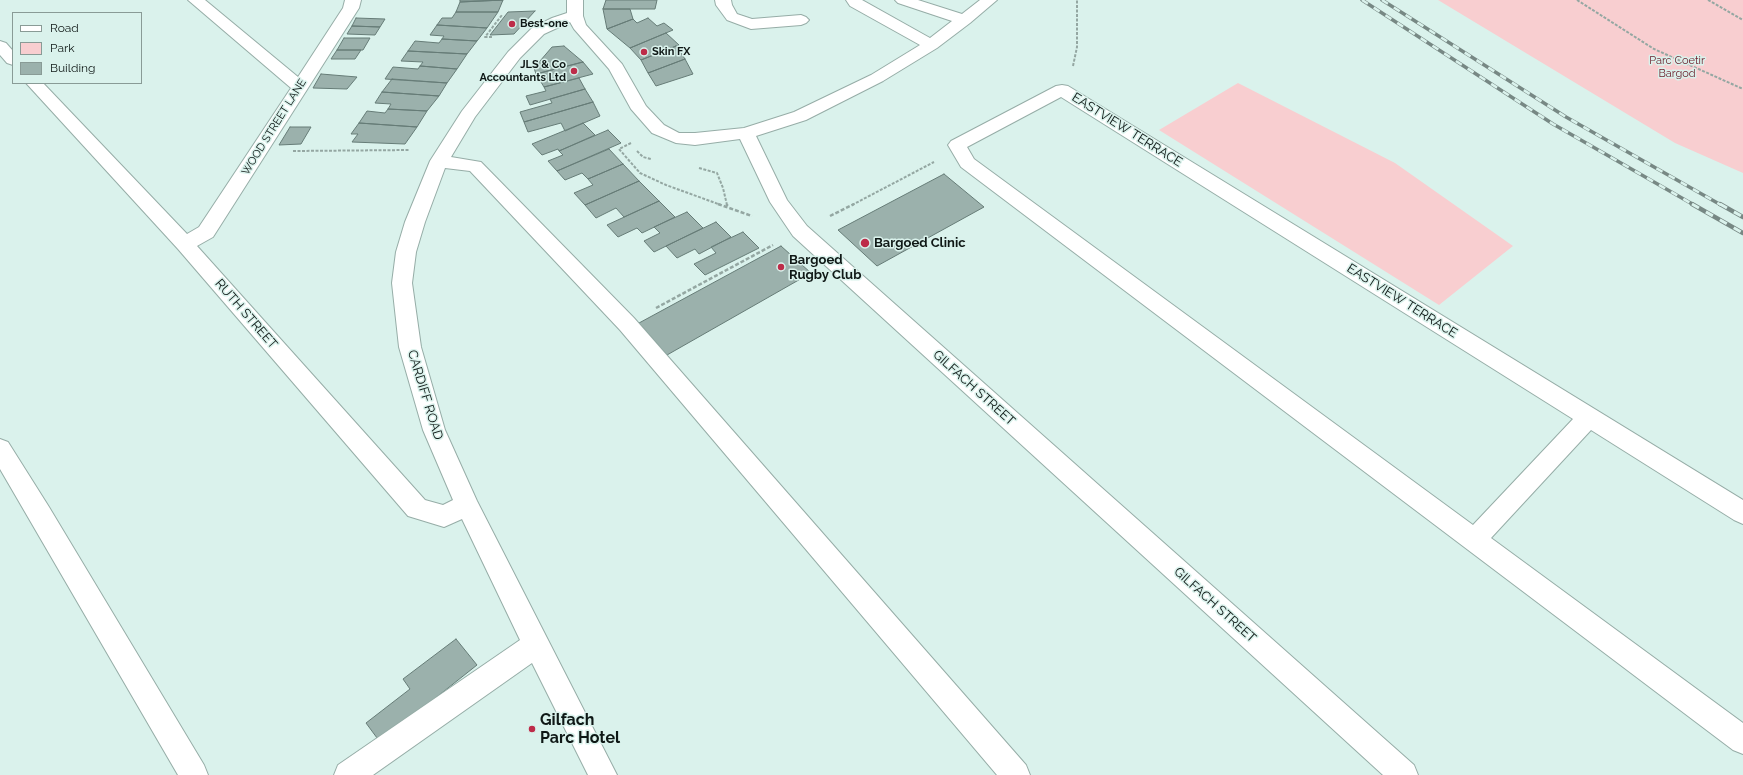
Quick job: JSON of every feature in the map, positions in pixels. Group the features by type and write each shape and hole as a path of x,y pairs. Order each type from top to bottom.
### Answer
{"street":[{"path":"196,0 299,86"},
{"name":"WOOD STREET LANE","path":"185,244 206,232 259,152 299,86 351,8 353,0"},
{"path":"723,0 724,5 732,17 751,24 801,20"},
{"path":"854,0 855,3 931,45"},
{"path":"903,0 965,20"},
{"path":"575,8 579,26 616,67 639,109 658,129 676,138 689,138 746,133 800,116 877,78 931,45 989,0"},
{"name":"CARDIFF ROAD","path":"575,8 557,21 538,31 514,55 468,115 443,155 415,222 406,252 402,283 410,347 434,430 467,505 603,775"},
{"path":"0,46 12,59"},
{"name":"RUTH STREET","path":"35,84 185,244 417,509 444,516 467,505"},
{"path":"1062,90 957,145 967,163 1743,740"},
{"name":"EASTVIEW TERRACE","path":"1062,90 1743,513"},
{"name":"GILFACH STREET","path":"746,133 779,202 800,231 1404,775"},
{"path":"443,155 475,166 627,324 1016,775"},
{"path":"1474,540 1589,417"},
{"path":"0,449 194,775"},
{"path":"348,775 536,644"}],"path":[{"path":"1062,90 1073,66 1077,46 1077,0"},
{"path":"1577,0 1654,49 1743,89"},
{"path":"1708,0 1743,20"},
{"path":"658,129 619,149 640,173 666,185 755,217"},
{"path":"629,144 643,157 658,160"},
{"path":"259,152 443,155"},
{"path":"830,217 938,160"},
{"path":"696,167 717,173 724,188 727,206"},
{"path":"627,324 775,244"}],"green space":[{"name":"Parc Coetir Bargod","path":"1438,0 1743,0 1743,173 1675,143"},
{"path":"1238,83 1395,163 1513,246 1439,305 1159,130"}],"building":[{"path":"460,0 503,0 460,2"},
{"path":"503,0 498,12 456,12 460,2"},
{"path":"606,0 657,0 655,9 603,9"},
{"path":"603,9 630,9 633,19 607,29"},
{"path":"535,11 514,34 490,35 508,12"},
{"path":"456,12 498,12 487,28 437,25 442,18 452,18"},
{"path":"356,18 385,19 380,27 352,26"},
{"path":"648,18 657,26 664,23 673,30 630,48 607,29 633,19 637,23"},
{"path":"437,25 487,28 477,41 442,39 444,36 430,35"},
{"path":"352,26 380,27 375,35 347,34"},
{"path":"666,33 679,45 641,60 630,48"},
{"path":"344,38 370,38 363,50 337,50"},
{"path":"442,39 477,41 467,54 408,51 415,41 439,43"},
{"path":"564,46 583,62 536,74 534,68 552,47"},
{"path":"676,46 685,59 648,73 641,60"},
{"path":"337,50 361,50 355,59 331,59"},
{"path":"408,51 467,54 457,69 420,66 423,62 401,61"},
{"path":"685,59 693,74 656,86 648,73"},
{"path":"583,62 593,74 544,87 536,74"},
{"path":"420,66 457,69 447,83 385,79 393,67 418,69"},
{"path":"321,74 357,77 347,89 313,88"},
{"path":"579,78 585,89 530,105 526,96 546,91 544,87"},
{"path":"392,79 447,83 439,96 382,92"},
{"path":"585,89 593,102 524,122 520,112 552,103 550,99"},
{"path":"382,92 439,96 427,111 388,109 391,104 375,103"},
{"path":"593,102 600,116 565,131 561,123 528,132 524,122"},
{"path":"388,109 427,111 417,127 359,123 367,111 385,113"},
{"path":"359,123 417,127 405,144 352,142 358,134 351,134"},
{"path":"583,123 595,135 559,151 558,149 542,155 532,144"},
{"path":"290,127 311,127 301,144 279,145"},
{"path":"608,130 621,143 557,171 548,161 563,155 559,151"},
{"path":"609,149 623,164 588,179 582,173 565,180 557,171"},
{"path":"623,164 639,181 585,205 574,193 593,185 588,179"},
{"path":"944,174 984,207 877,266 838,230"},
{"path":"639,181 659,201 624,217 616,208 596,218 585,205"},
{"path":"659,201 675,217 642,233 637,228 618,237 607,225"},
{"path":"687,212 703,228 654,252 644,241 660,233 654,227"},
{"path":"716,222 731,237 699,254 695,249 677,258 666,246"},
{"path":"743,232 759,248 705,275 694,264 716,253 711,247"},
{"path":"781,246 811,273 667,355 639,323"},
{"path":"456,639 477,665 380,742 366,723 410,689 403,679"}],"railway":[{"path":"1362,0 1553,124 1694,205"},
{"path":"1382,0 1566,117 1721,205"},
{"path":"1692,204 1743,233"},
{"path":"1720,204 1743,217"}],"place":[{"name":"Best-one","path":"512,24"},
{"name":"Skin FX","path":"644,52"},
{"name":"JLS & Co Accountants Ltd","path":"574,71"},
{"name":"Bargoed Clinic","path":"865,243"},
{"name":"Bargoed Rugby Club","path":"781,267"},
{"name":"Gilfach Parc Hotel","path":"532,729"}]}
